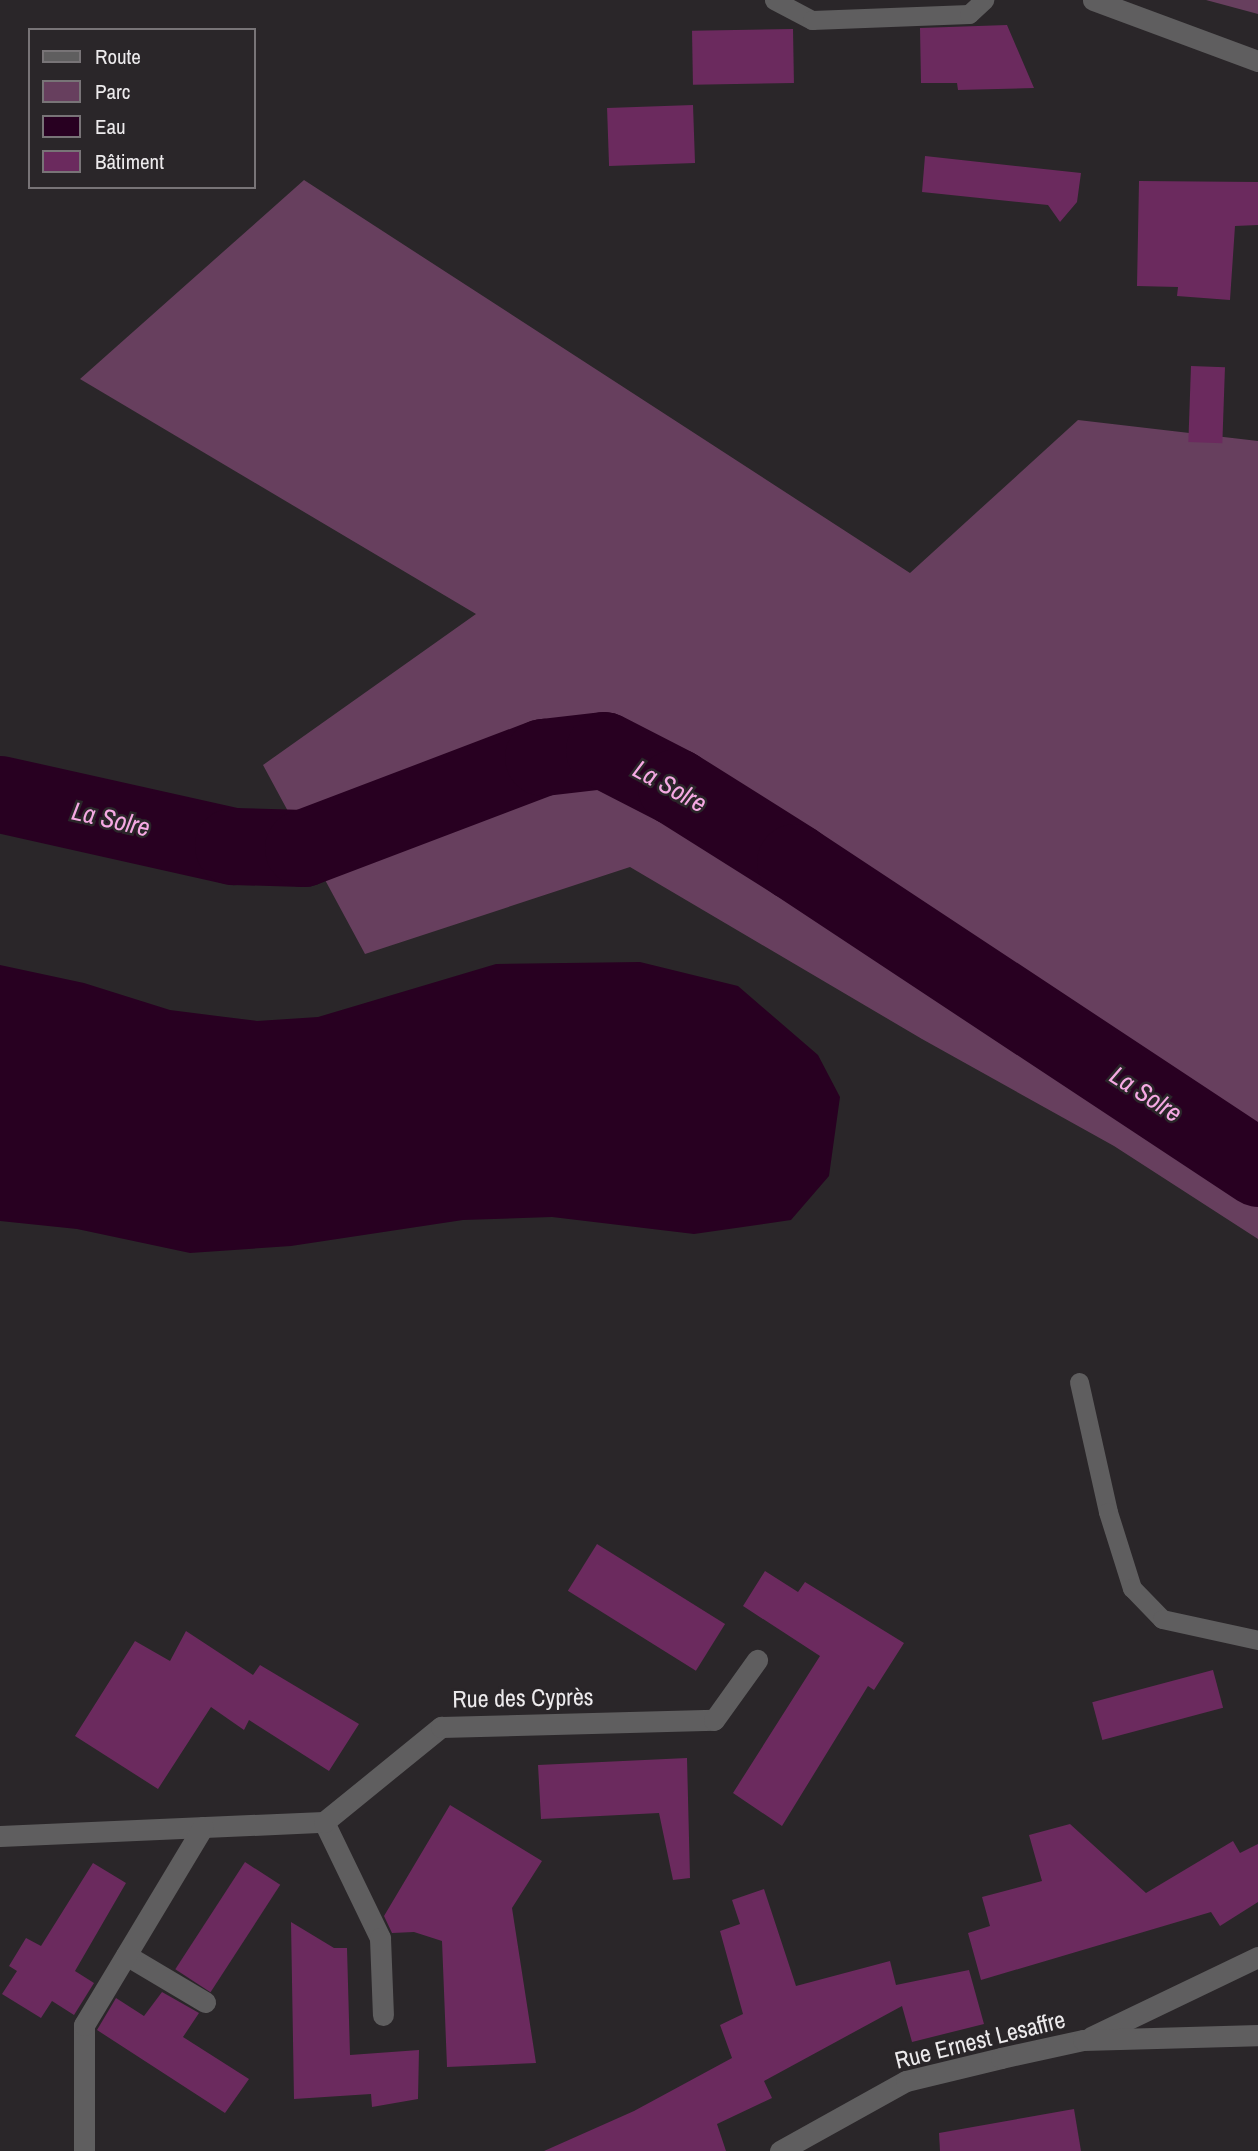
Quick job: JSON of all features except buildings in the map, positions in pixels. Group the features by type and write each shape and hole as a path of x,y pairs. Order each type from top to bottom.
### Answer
{"street":[{"path":"1093,0 1258,61"},
{"name":"Rue des Cyprès","path":"324,1822 440,1727 714,1720 757,1660"},
{"path":"0,1836 324,1822 380,1938 383,2015"},
{"path":"84,2151 84,2025 203,1827"},
{"path":"126,1955 205,2002"},
{"name":"Rue Ernest Lesaffre","path":"1083,2040 1258,1957"},
{"name":"Rue Ernest Lesaffre","path":"779,2151 905,2081 1083,2040 1258,2035"}],"lane":[{"path":"774,0 812,20 969,14 984,0"},
{"path":"1079,1382 1108,1512 1132,1588 1162,1619 1258,1640"}],"green space":[{"path":"1206,0 1258,0 1258,14"},
{"path":"304,180 910,573 1078,420 1258,441 1258,1239 1114,1146 922,1039 630,867 365,954 263,765 476,614 80,379"}],"water":[{"path":"640,962 738,986 818,1055 840,1097 829,1176 791,1220 694,1234 552,1217 463,1220 291,1246 190,1253 77,1229 0,1221 0,965 84,983 170,1010 257,1021 318,1017 496,964"}],"waterway":[{"name":"La Solre","path":"0,794 233,846 303,848 543,757 604,750 676,787 795,862 1258,1168"}]}
